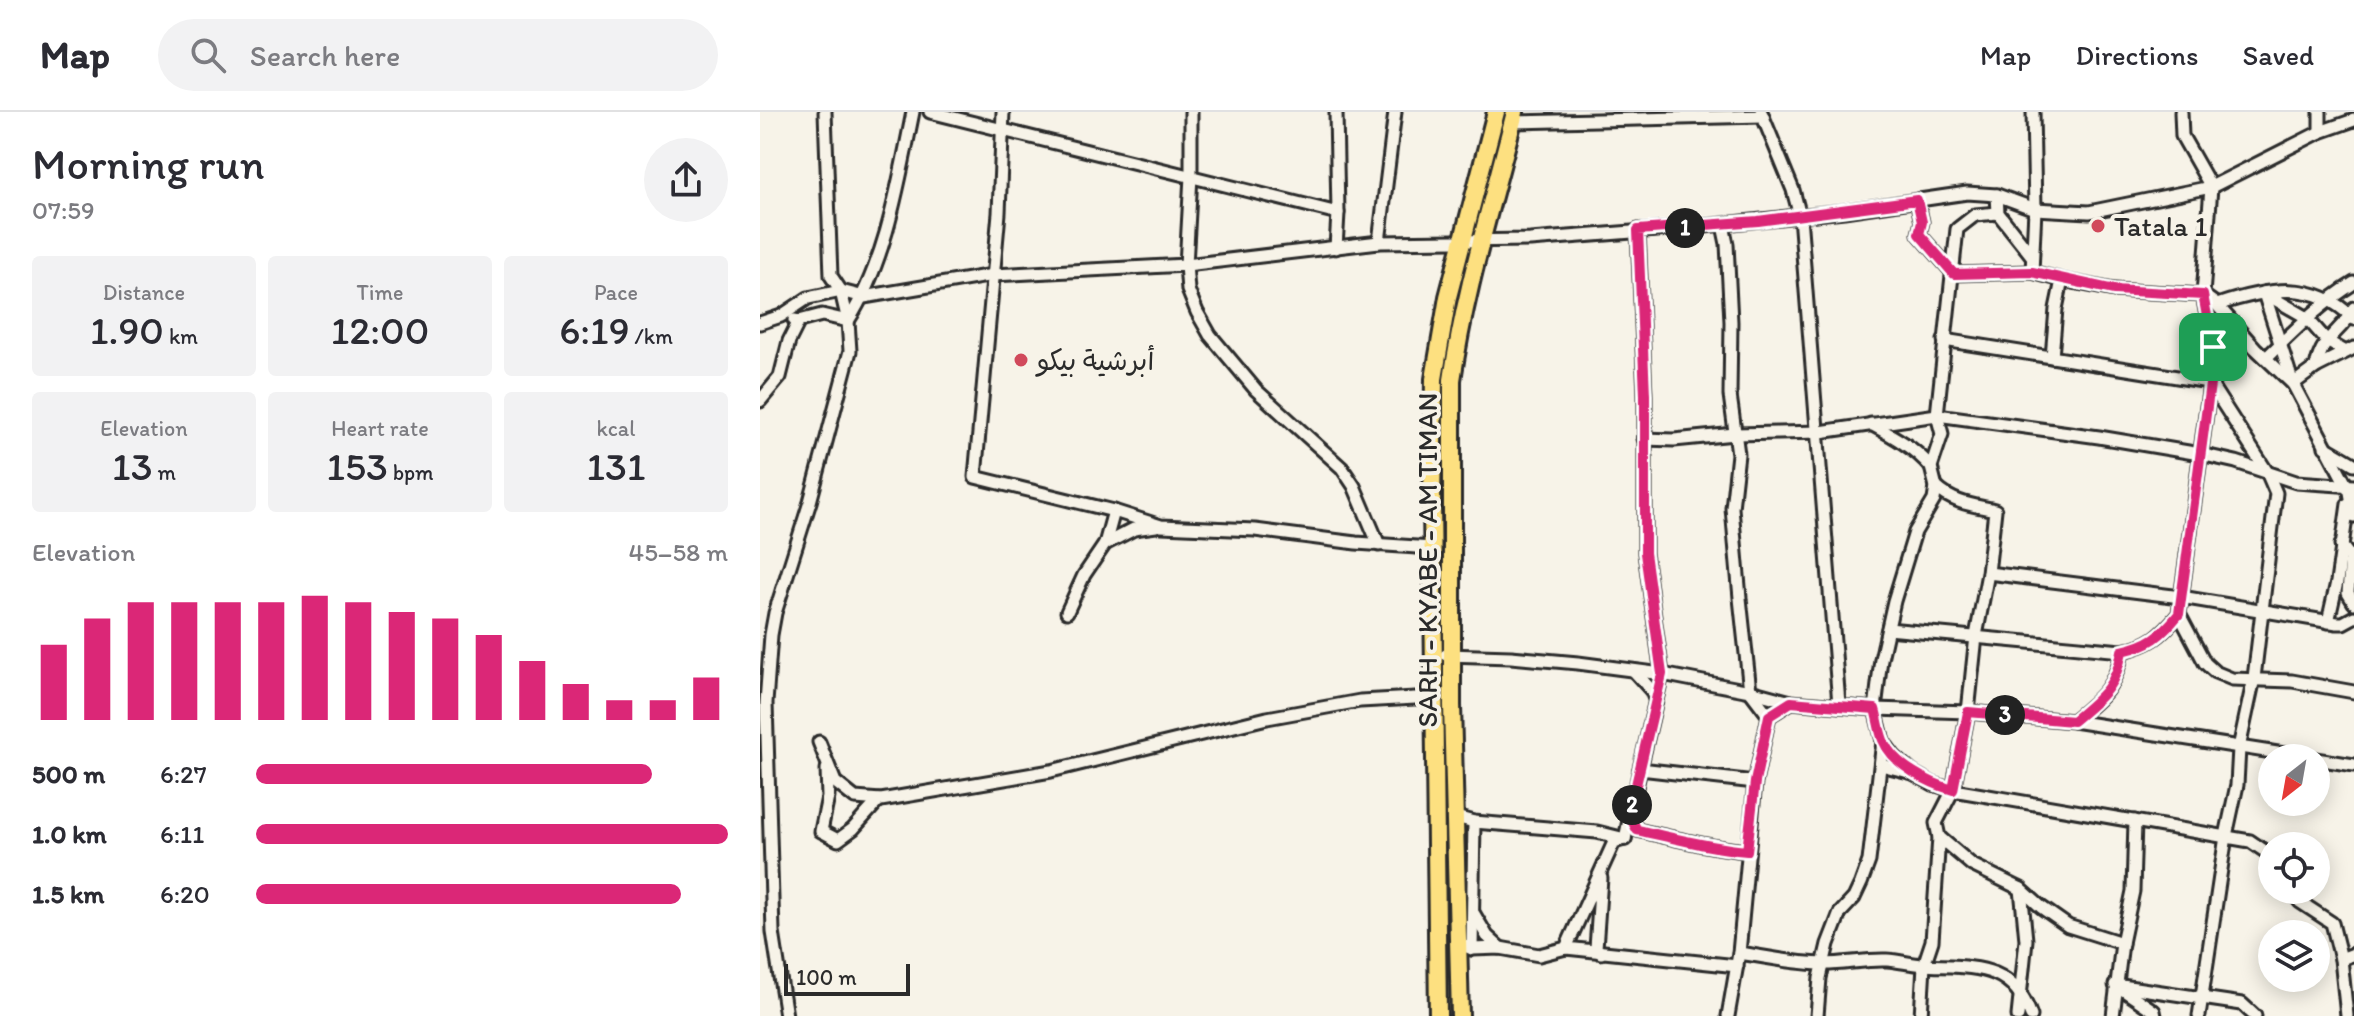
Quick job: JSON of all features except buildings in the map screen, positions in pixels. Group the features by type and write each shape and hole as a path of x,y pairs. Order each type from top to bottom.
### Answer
{"highway":[{"name":"SARH - KYABE - AM TIMAN","path":"1438,1016 1432,548 1434,379 1441,328 1496,112"},
{"name":"SARH - KYABE - AM TIMAN","path":"1460,1016 1465,946 1456,817 1452,655 1452,380 1459,331 1514,117"}],"street":[{"path":"786,1016 773,932 763,703 773,624 810,502 850,351 848,321 841,291 831,276 825,112"},
{"path":"848,321 864,297 894,202 913,112"},
{"path":"930,112 1338,213"},
{"path":"1003,112 999,213 975,477 1114,511 1161,526"},
{"path":"1191,112 1186,265 1188,290 1197,312 1210,335 1256,390 1342,468 1354,486 1379,545"},
{"path":"1336,112 1336,248"},
{"path":"1379,242 1395,112"},
{"path":"2032,272 2035,209 2033,112"},
{"path":"1888,629 1976,636 2052,647 2122,651 2142,647 2162,634 2179,614 2213,347 2203,295 2211,187 2182,136 2181,112"},
{"path":"2320,112 2320,132"},
{"path":"1514,117 1762,114 1793,190 1800,216 1820,432 1839,704"},
{"path":"760,323 781,316 808,298 841,291 864,297 993,275 1186,265 1379,242 1530,240 1723,225 1967,193 1997,195 2035,209 2089,212 2211,187 2320,132 2354,120"},
{"path":"1967,193 1975,215"},
{"path":"1997,195 1998,213 2032,256"},
{"path":"1917,200 1922,222 1919,234 1954,274"},
{"path":"1931,467 1942,434 1937,415 1957,229 1975,215 1998,213"},
{"path":"1723,225 1727,244 1731,322 1730,395 1737,468 1732,508 1750,691 1769,716"},
{"path":"1625,839 1662,674 1645,553 1645,395 1638,230"},
{"path":"1954,274 2032,272 2114,290 2203,295 2217,305 2293,384"},
{"path":"2052,357 2062,280"},
{"path":"2266,358 2306,317 2354,283"},
{"path":"2217,305 2283,288 2328,299 2341,306 2353,314 2320,349 2316,367"},
{"path":"2264,293 2306,317 2327,341 2349,349"},
{"path":"2264,293 2293,384 2350,488 2354,516"},
{"path":"808,298 822,315"},
{"path":"781,316 799,321 822,315 848,321"},
{"path":"760,401 780,377 789,341 799,321"},
{"path":"1944,340 2209,382 2267,472 2277,499"},
{"path":"2293,384 2349,349"},
{"path":"1644,439 1820,432 1937,415 2200,454 2290,481 2350,488"},
{"path":"1871,424 1921,455 1931,467 1940,498"},
{"path":"2325,447 2354,464"},
{"path":"2199,1016 2226,836 2237,785 2239,748 2254,678 2277,499 2290,481"},
{"path":"2328,622 2337,582 2350,488"},
{"path":"1921,1016 1924,965 1932,941 1939,837 1936,823 1953,790 1968,712 1995,510 1940,498"},
{"path":"1817,1016 1822,964 1834,926 1840,913 1854,898 1869,861 1883,741 1875,709 1888,629 1915,532 1940,498"},
{"path":"1067,612 1084,575 1105,544 1114,511"},
{"path":"1105,544 1134,529 1161,526 1255,530 1432,548"},
{"path":"2341,545 2352,560 2351,598"},
{"path":"2337,582 2352,560"},
{"path":"1988,573 2181,597 2328,622 2343,623 2354,617"},
{"path":"2337,582 2351,598"},
{"path":"2179,614 2205,663 2215,672 2232,679 2292,681 2354,692"},
{"path":"2073,721 2110,686 2118,673 2122,651"},
{"path":"1433,656 1511,657 1634,670 1750,691 1791,702 2073,721 2258,751"},
{"path":"1634,670 1652,691 1656,703"},
{"path":"819,742 835,782 855,798 879,800 941,792 1051,771 1267,718 1360,701 1434,697"},
{"path":"1728,1016 1739,953 1755,782 1769,716 1791,702"},
{"path":"1883,741 1913,773 1953,790 2226,836 2250,841 2258,846"},
{"path":"827,761 828,797 821,831 838,840 853,829 879,800"},
{"path":"2330,761 2354,765"},
{"path":"1881,765 1913,773"},
{"path":"1640,769 1755,782"},
{"path":"1629,815 1637,830 1711,848 1747,851"},
{"path":"1456,817 1474,822 1597,832 1625,839"},
{"path":"2113,1016 2115,985 2133,891 2135,821"},
{"path":"1474,822 1473,912 1465,946 1539,955 1566,948 1737,966"},
{"path":"1597,832 1604,859"},
{"path":"1939,837 1972,865 2021,889 2068,926 2122,943"},
{"path":"1601,953 1596,948 1604,859 1614,842 1625,839"},
{"path":"1566,948 1601,874"},
{"path":"2018,1016 2026,940 2021,889"},
{"path":"2303,904 2332,923 2341,959 2347,1016"},
{"path":"1473,912 1487,936 1500,948"},
{"path":"1739,953 1822,964 1885,960 1924,965 1966,965 1990,970 2019,993 2031,1016"},
{"path":"2341,959 2354,954"},
{"path":"2115,985 2242,1004 2255,1016"},
{"path":"2115,985 2154,1011 2155,1016"}],"place":[{"name":"Tatala 1","path":"2098,226"},
{"name":"أبرشية بيكو","path":"1021,360"}],"route":[{"path":"1917,200 1922,222 1919,234 1954,274 2032,272 2114,290 2203,295 2213,347 2179,614 2162,634 2142,647 2122,651 2118,673 2110,686 2073,721 1968,712 1953,790 1913,773 1894,756 1883,741 1875,709 1791,702 1769,716 1755,782 1747,851 1711,848 1637,830 1629,815 1662,674 1645,553 1645,395 1638,230 1758,221 1917,200"}]}
